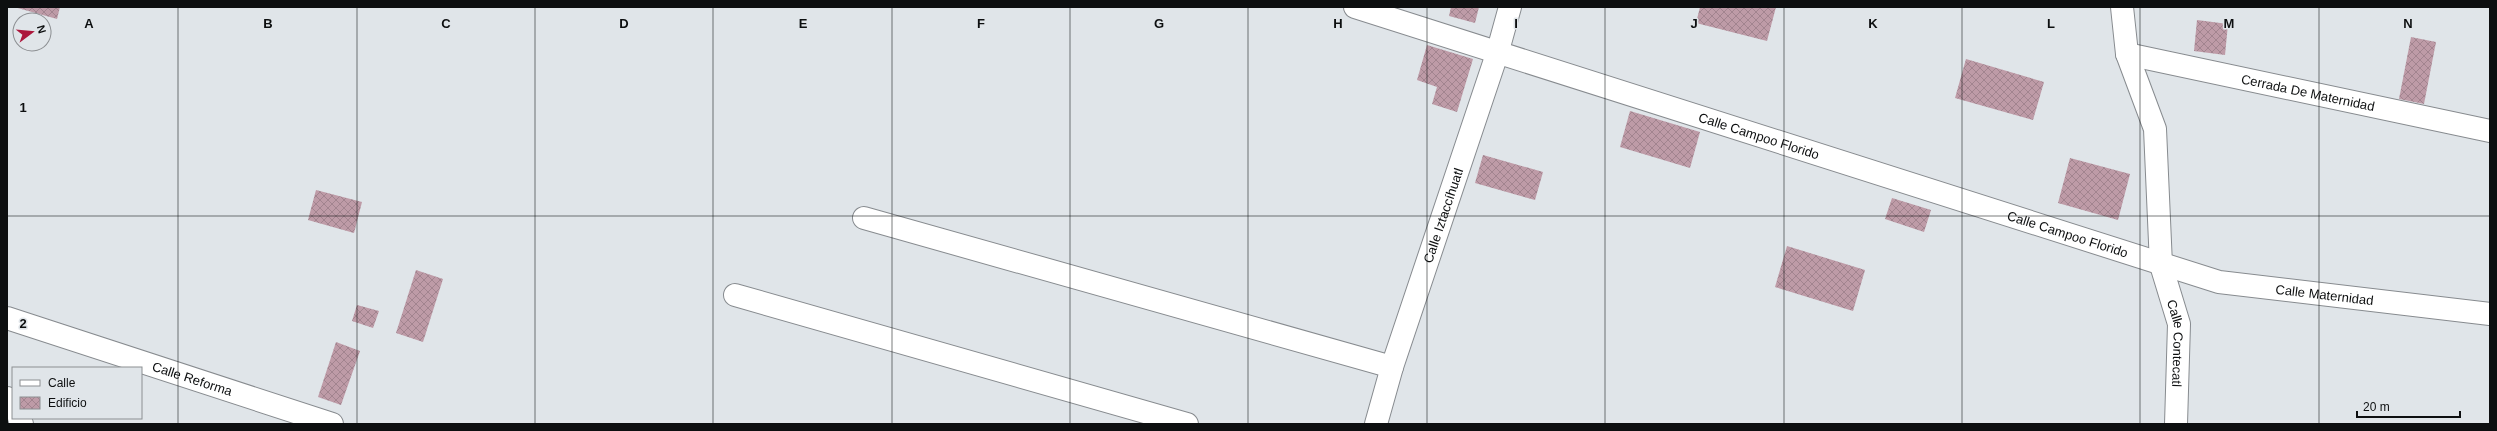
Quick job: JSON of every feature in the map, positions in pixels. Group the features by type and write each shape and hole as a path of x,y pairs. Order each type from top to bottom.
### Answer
{"street":[{"name":"Calle Campoo Florido","path":"1356,7 1496,54 2162,265"},
{"name":"Calle Iztaccíhuatl","path":"1376,424 1392,367 1496,54 1510,7"},
{"name":"Calle Contecatl","path":"2122,7 2127,54 2155,129 2162,265 2179,324 2176,424"},
{"name":"Cerrada De Maternidad","path":"2127,54 2490,130"},
{"path":"864,218 1392,367"},
{"name":"Calle Maternidad","path":"2162,265 2220,282 2490,314"},
{"path":"736,294 1187,424"},
{"name":"Calle Reforma","path":"7,318 332,424"}],"building":[{"path":"14,7 60,7 57,19 52,18 52,12 32,12"},
{"path":"1451,7 1479,7 1475,23 1449,16"},
{"path":"1700,7 1776,7 1767,41 1696,23"},
{"path":"2197,20 2228,24 2225,55 2194,51"},
{"path":"2411,37 2436,42 2424,104 2399,99"},
{"path":"1427,45 1473,59 1457,112 1432,104 1437,87 1417,80"},
{"path":"1966,59 2044,82 2033,120 1955,98"},
{"path":"1630,111 1700,132 1690,168 1620,147"},
{"path":"1483,155 1543,172 1535,200 1475,183"},
{"path":"2070,158 2130,174 2118,220 2058,203"},
{"path":"316,190 362,202 354,233 308,220"},
{"path":"1892,198 1931,210 1924,232 1885,219"},
{"path":"1787,246 1865,270 1853,311 1775,287"},
{"path":"416,270 443,279 423,342 396,333"},
{"path":"357,305 379,311 373,328 352,321"},
{"path":"336,342 360,351 341,405 318,397"}]}
